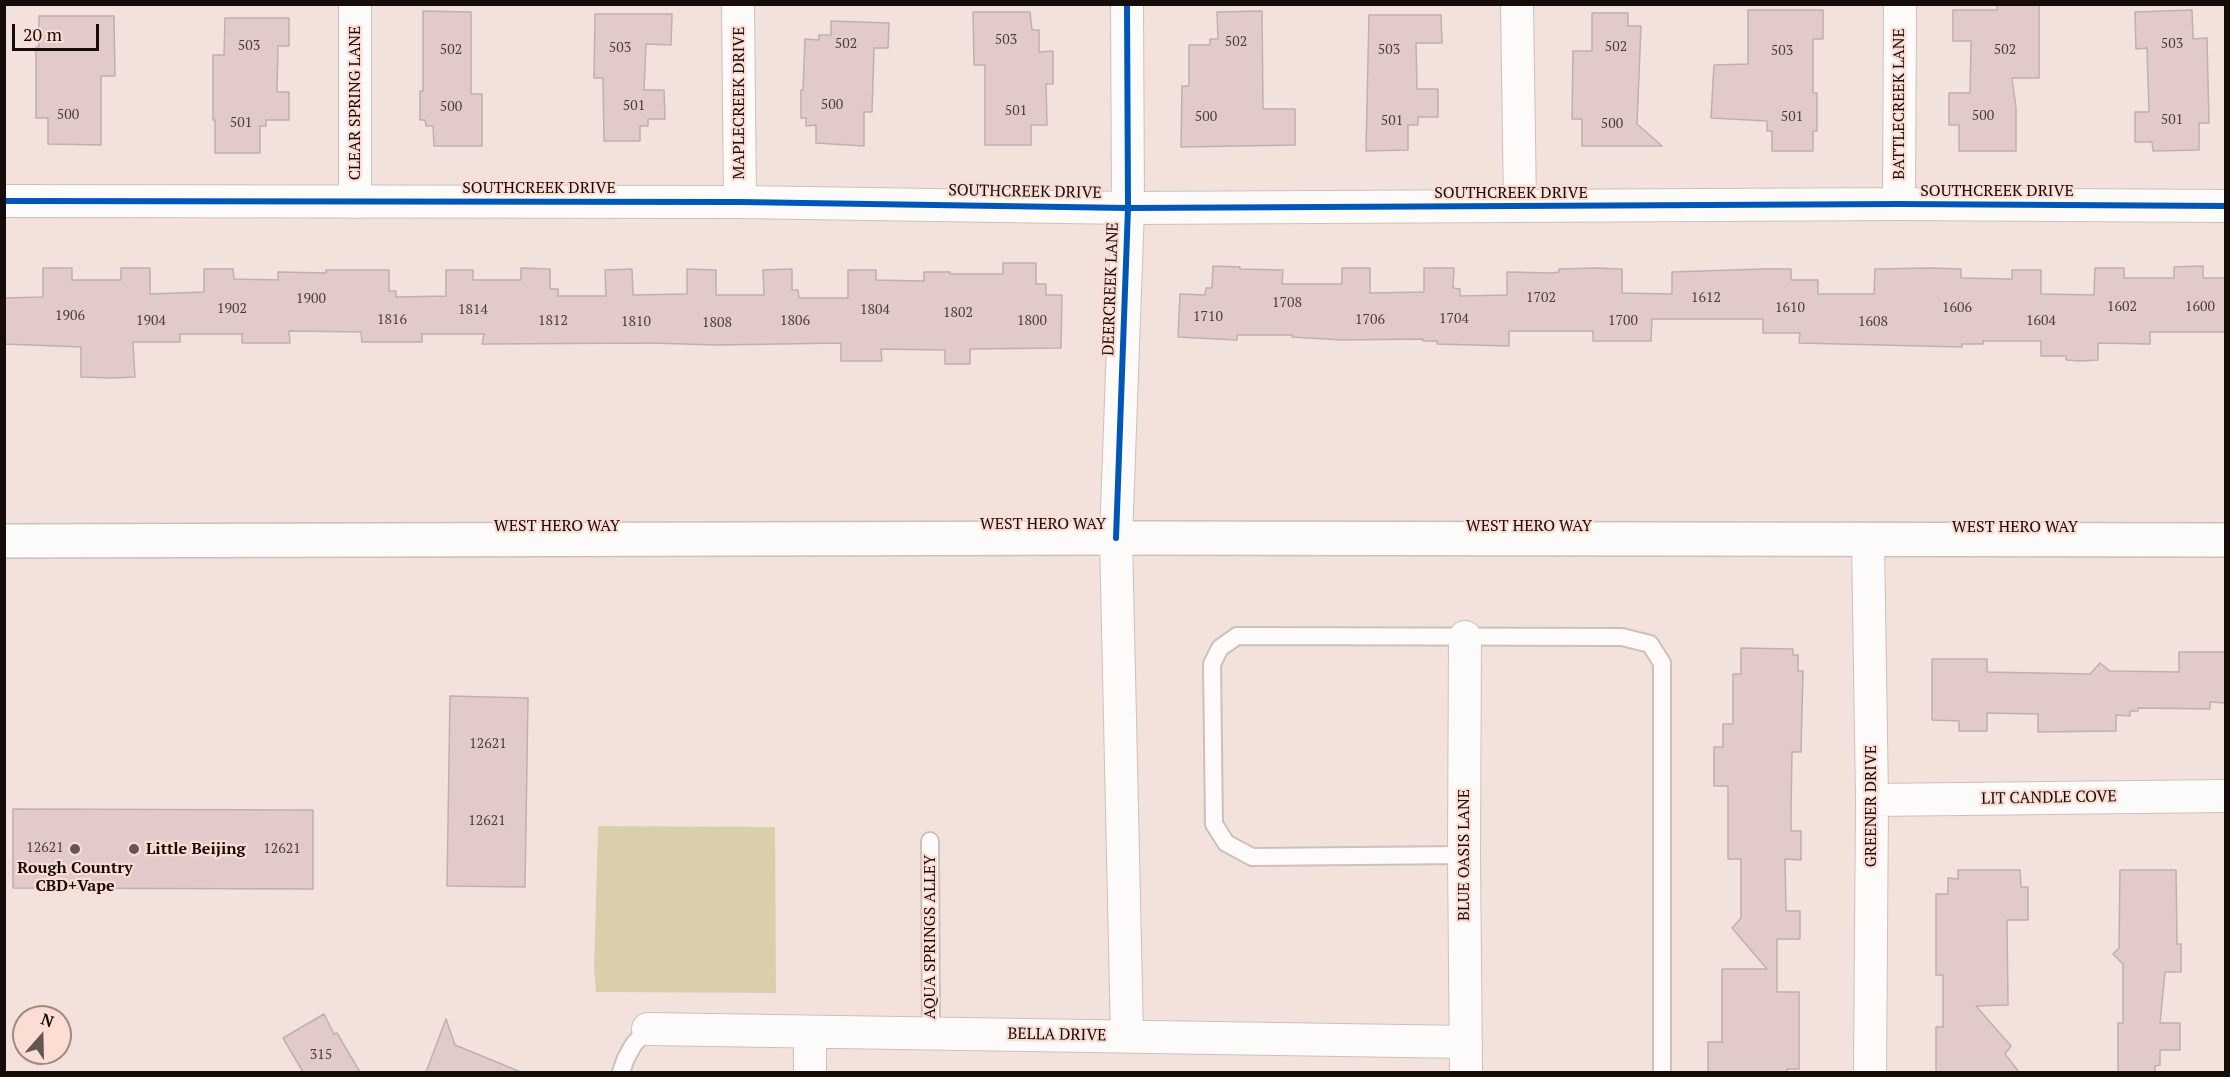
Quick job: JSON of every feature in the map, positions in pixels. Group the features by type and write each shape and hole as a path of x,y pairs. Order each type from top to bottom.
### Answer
{"main road":[{"name":"WEST HERO WAY","path":"4,541 1116,538 2226,540"}],"street":[{"name":"CLEAR SPRING LANE","path":"355,4 355,202"},
{"name":"MAPLECREEK DRIVE","path":"738,4 740,202"},
{"name":"DEERCREEK LANE","path":"1127,4 1128,208 1116,538 1127,1036"},
{"path":"1517,4 1520,206"},
{"name":"BATTLECREEK LANE","path":"1899,204 1900,4"},
{"name":"SOUTHCREEK DRIVE","path":"4,201 740,202 1128,208 1899,204 2226,206"},
{"name":"GREENER DRIVE","path":"1868,540 1872,800 1870,1072"},
{"name":"BLUE OASIS LANE","path":"1465,637 1466,1057"},
{"name":"LIT CANDLE COVE","path":"1872,800 2226,796"},
{"name":"BELLA DRIVE","path":"648,1029 1127,1036 1466,1057"},
{"path":"810,1032 810,1072"}],"lane":[{"path":"1464,855 1252,857 1226,843 1214,824 1212,664 1220,648 1237,636 1622,637 1650,644 1662,663 1662,1072"},
{"name":"AQUA SPRINGS ALLEY","path":"930,841 930,1033"},
{"path":"621,1072 634,1044 648,1029"}],"shaded area":[{"path":"598,826 775,827 776,993 596,992 594,969"}],"building":[{"path":"1997,4 2039,4 2039,78 2012,78 2016,108 2016,151 1959,151 1959,125 1949,125 1949,93 1970,93 1971,41 1953,41 1953,10 1997,10"},
{"path":"1748,10 1823,10 1823,39 1813,39 1813,93 1817,93 1817,131 1813,131 1813,151 1772,151 1772,131 1767,131 1767,121 1711,118 1714,65 1748,64"},
{"path":"2192,10 2193,39 2207,38 2209,123 2199,123 2199,150 2153,151 2152,142 2135,142 2135,112 2149,112 2147,48 2136,49 2135,12"},
{"path":"423,11 471,12 471,94 482,94 482,146 434,146 433,126 426,126 425,120 420,120 420,91 423,91"},
{"path":"1262,11 1263,109 1295,109 1295,145 1181,147 1182,86 1189,86 1189,45 1210,45 1210,39 1218,39 1217,12"},
{"path":"973,12 1030,12 1032,30 1039,30 1039,52 1053,51 1053,84 1046,84 1047,125 1031,125 1031,145 985,145 985,65 974,65"},
{"path":"1592,13 1628,13 1628,26 1641,26 1637,124 1662,146 1582,146 1582,119 1572,119 1573,51 1592,51"},
{"path":"595,14 672,14 671,45 646,44 644,90 664,90 665,119 648,119 648,126 640,126 640,141 604,141 603,78 594,78"},
{"path":"1369,15 1441,15 1442,43 1416,43 1417,89 1438,89 1438,117 1418,117 1418,125 1408,125 1408,150 1366,151"},
{"path":"39,16 114,16 115,76 101,76 101,145 48,144 48,118 36,118 36,47 39,47"},
{"path":"225,18 289,18 289,46 278,46 277,92 289,92 289,120 266,120 266,126 260,126 260,153 215,153 213,55 224,55"},
{"path":"831,21 889,23 888,48 874,48 872,112 864,112 864,146 816,143 816,125 806,126 806,118 801,118 805,39 819,40 819,35 831,35"},
{"path":"1003,263 1036,263 1036,284 1046,284 1046,295 1062,295 1061,348 970,349 970,364 945,364 945,350 881,349 882,361 841,361 841,343 482,344 484,334 422,334 422,342 362,342 361,332 289,331 290,343 242,343 242,334 180,334 180,342 133,342 135,377 111,378 81,377 81,347 4,344 4,298 43,297 43,268 72,268 72,280 121,280 121,268 150,268 150,294 204,292 204,269 233,269 234,279 278,280 278,272 326,273 326,270 389,270 389,291 396,291 396,297 446,296 446,270 473,270 473,280 521,280 521,268 550,269 550,289 558,289 558,296 606,296 605,270 632,269 633,295 687,294 687,269 716,270 716,295 764,295 763,270 792,269 792,290 798,290 799,298 848,298 848,270 876,270 876,280 924,281 924,272 1003,274"},
{"path":"1213,266 1283,270 1282,284 1342,284 1342,268 1370,268 1370,293 1424,292 1424,268 1454,268 1453,288 1460,289 1460,296 1507,295 1507,272 1553,273 1559,272 1559,269 1595,268 1622,269 1622,293 1672,294 1672,272 1791,269 1791,280 1818,280 1818,294 1874,294 1875,269 1930,268 1961,269 1961,278 2012,279 2012,270 2041,270 2041,294 2094,295 2095,268 2124,268 2124,278 2174,278 2174,267 2203,266 2203,278 2226,278 2226,332 2150,332 2150,344 2098,343 2098,360 2081,361 2066,360 2066,356 2041,356 2041,341 1983,341 1983,344 1962,344 1962,347 1799,343 1800,333 1763,333 1763,319 1652,319 1651,341 1593,341 1593,331 1509,331 1509,346 1437,344 1437,341 1423,341 1423,339 1342,340 1292,337 1292,335 1237,335 1237,340 1178,337 1180,294 1205,295 1206,288 1212,288"},
{"path":"1741,648 1793,649 1793,655 1798,655 1798,671 1803,671 1801,752 1792,752 1791,812 1791,831 1801,831 1801,860 1785,859 1786,911 1800,911 1800,939 1777,939 1777,992 1799,992 1799,1069 1787,1069 1787,1072 1708,1072 1708,1042 1722,1042 1722,969 1767,969 1732,928 1741,918 1741,859 1728,859 1728,786 1714,786 1714,747 1723,747 1723,724 1733,724 1733,674 1741,674"},
{"path":"2179,652 2226,652 2226,703 2210,702 2210,709 2138,708 2138,711 2130,711 2130,716 2116,715 2116,731 2038,732 2038,714 1987,713 1987,731 1959,731 1959,721 1932,720 1932,659 1987,659 1987,672 2090,674 2100,663 2110,671 2179,672"},
{"path":"450,696 528,698 525,887 447,886"},
{"path":"13,809 313,810 313,889 13,888"},
{"path":"1958,870 2020,870 2021,887 2028,887 2028,920 2007,920 2008,1005 1976,1006 2011,1046 2005,1054 2019,1072 1936,1072 1936,1027 1943,1027 1943,975 1936,975 1936,894 1948,894 1948,878 1958,879"},
{"path":"2120,870 2176,870 2177,944 2181,944 2181,972 2165,972 2160,1023 2180,1023 2180,1050 2160,1050 2160,1065 2155,1066 2155,1072 2118,1072 2118,1023 2123,1023 2123,964 2113,954 2119,948"},
{"path":"324,1014 334,1034 337,1033 360,1072 303,1072 283,1038"},
{"path":"446,1019 455,1045 521,1072 426,1072"}],"cycle path":[{"path":"1116,538 1128,208 1127,4"},
{"path":"4,201 740,202 1128,208 1899,204 2226,206"}],"place":[{"name":"Rough Country CBD+Vape","path":"75,849"},
{"name":"Little Beijing","path":"134,849"}]}
